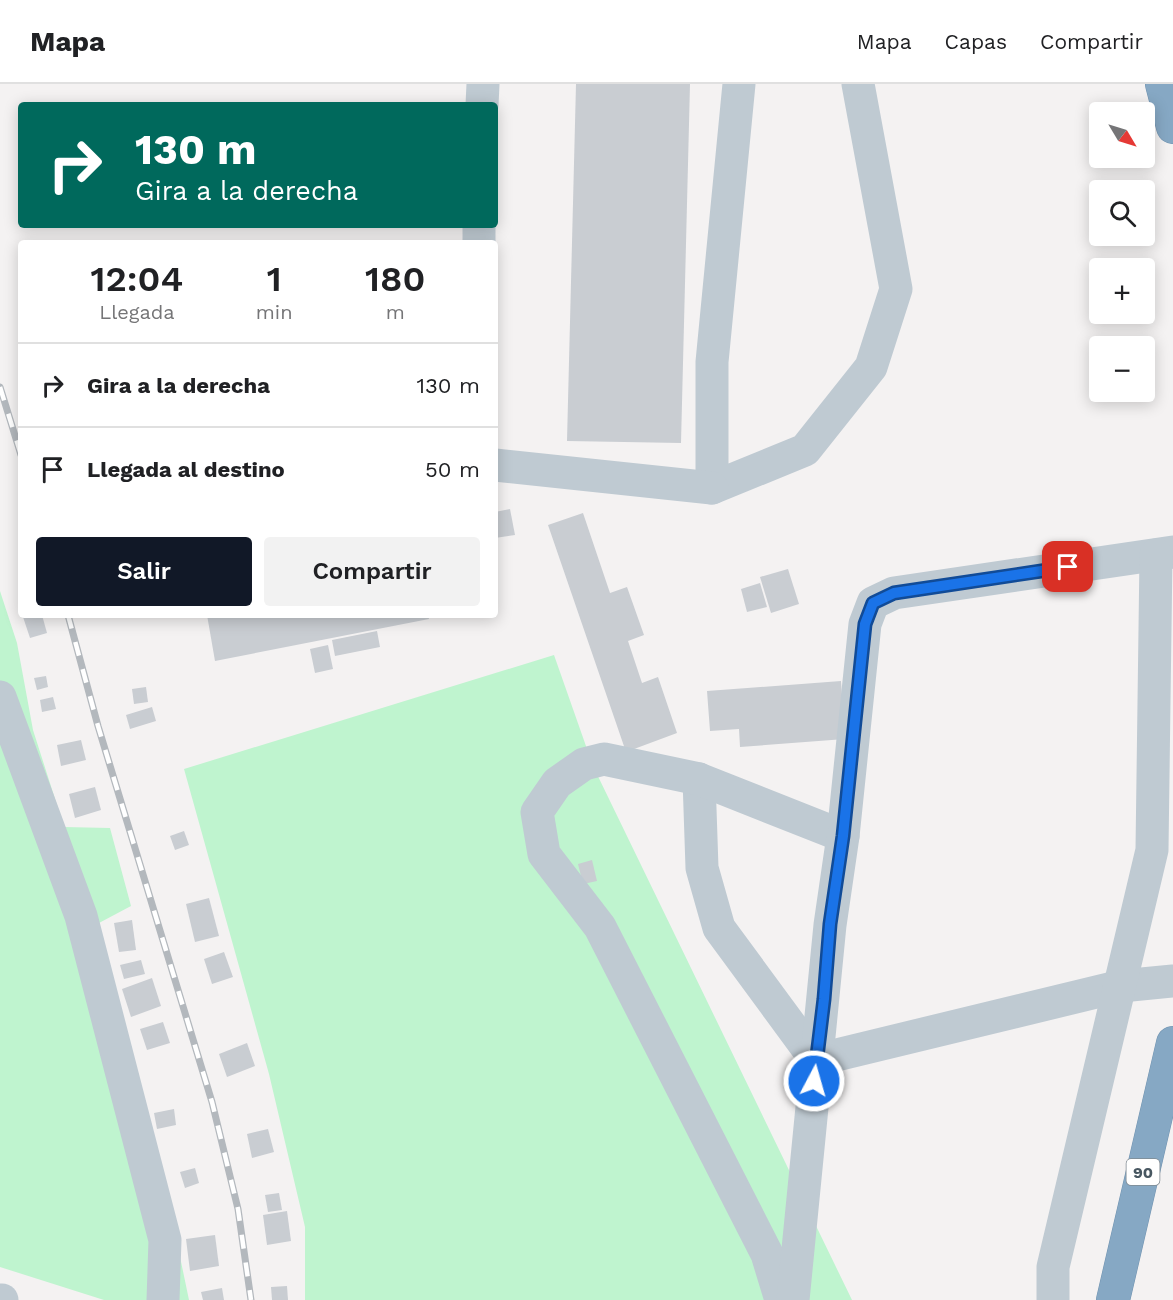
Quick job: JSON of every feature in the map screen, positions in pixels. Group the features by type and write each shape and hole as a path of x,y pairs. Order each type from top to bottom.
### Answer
{"highway":[{"path":"1162,84 1173,127"},
{"name":"90","path":"1113,1300 1173,1043"}],"street":[{"path":"482,102 483,84"},
{"path":"712,488 712,362 739,84"},
{"path":"498,465 712,488 806,450 870,367 896,289 858,84"},
{"path":"793,1300 830,924 843,836 865,624 873,603 894,593 1164,553 1152,850 1053,1267 1053,1300"},
{"path":"0,697 81,916 165,1240 163,1300"},
{"path":"781,1300 767,1254 600,927 544,854 537,812 557,783 584,764 604,759 699,779 843,836"},
{"path":"699,779 702,868 719,928 816,1060"},
{"path":"816,1060 1121,986 1173,981"}],"green space":[{"path":"0,591 17,643 33,730 64,827 110,828 131,906 99,923 174,1228 189,1300 104,1300 0,1267"},
{"path":"554,655 593,766 852,1300 305,1300 305,1227 269,1074 184,769"}],"building":[{"path":"576,84 690,84 681,443 567,441"},
{"path":"510,509 515,535 498,538 498,511"},
{"path":"583,513 610,593 627,587 644,635 628,641 642,683 658,677 677,733 626,752 548,525"},
{"path":"788,569 799,604 771,613 760,577"},
{"path":"760,583 767,607 747,612 741,589"},
{"path":"23,618 43,618 47,633 30,638"},
{"path":"208,618 429,619 215,661"},
{"path":"377,631 380,647 335,656 332,640"},
{"path":"328,645 333,669 315,673 310,649"},
{"path":"46,676 48,687 37,690 34,678"},
{"path":"841,681 845,739 740,747 739,729 710,731 707,691"},
{"path":"146,687 148,702 134,704 132,689"},
{"path":"53,697 56,709 42,712 40,700"},
{"path":"152,707 156,721 130,729 126,715"},
{"path":"81,740 86,760 61,766 57,745"},
{"path":"95,787 101,810 75,818 69,794"},
{"path":"184,831 189,845 175,850 170,836"},
{"path":"592,860 597,881 583,884 578,864"},
{"path":"209,898 219,936 195,942 186,904"},
{"path":"132,920 136,950 119,952 114,923"},
{"path":"224,952 233,977 212,984 204,959"},
{"path":"141,960 145,974 124,979 120,965"},
{"path":"152,978 161,1006 131,1017 122,989"},
{"path":"163,1022 170,1043 147,1050 140,1029"},
{"path":"247,1043 255,1066 227,1077 219,1054"},
{"path":"174,1109 176,1125 157,1129 154,1113"},
{"path":"268,1129 274,1152 252,1158 247,1134"},
{"path":"195,1168 199,1183 185,1188 180,1172"},
{"path":"279,1193 282,1210 268,1212 265,1195"},
{"path":"287,1211 291,1241 267,1245 263,1215"},
{"path":"215,1235 219,1266 190,1271 186,1239"},
{"path":"287,1286 288,1300 272,1300 271,1287"},
{"path":"222,1288 224,1300 203,1300 201,1292"}],"railway":[{"path":"0,387 18,445"},
{"path":"69,618 98,726 212,1102 238,1209 251,1300"}],"route":[{"path":"814,1081 865,624 873,603 894,593 1068,567"}]}
